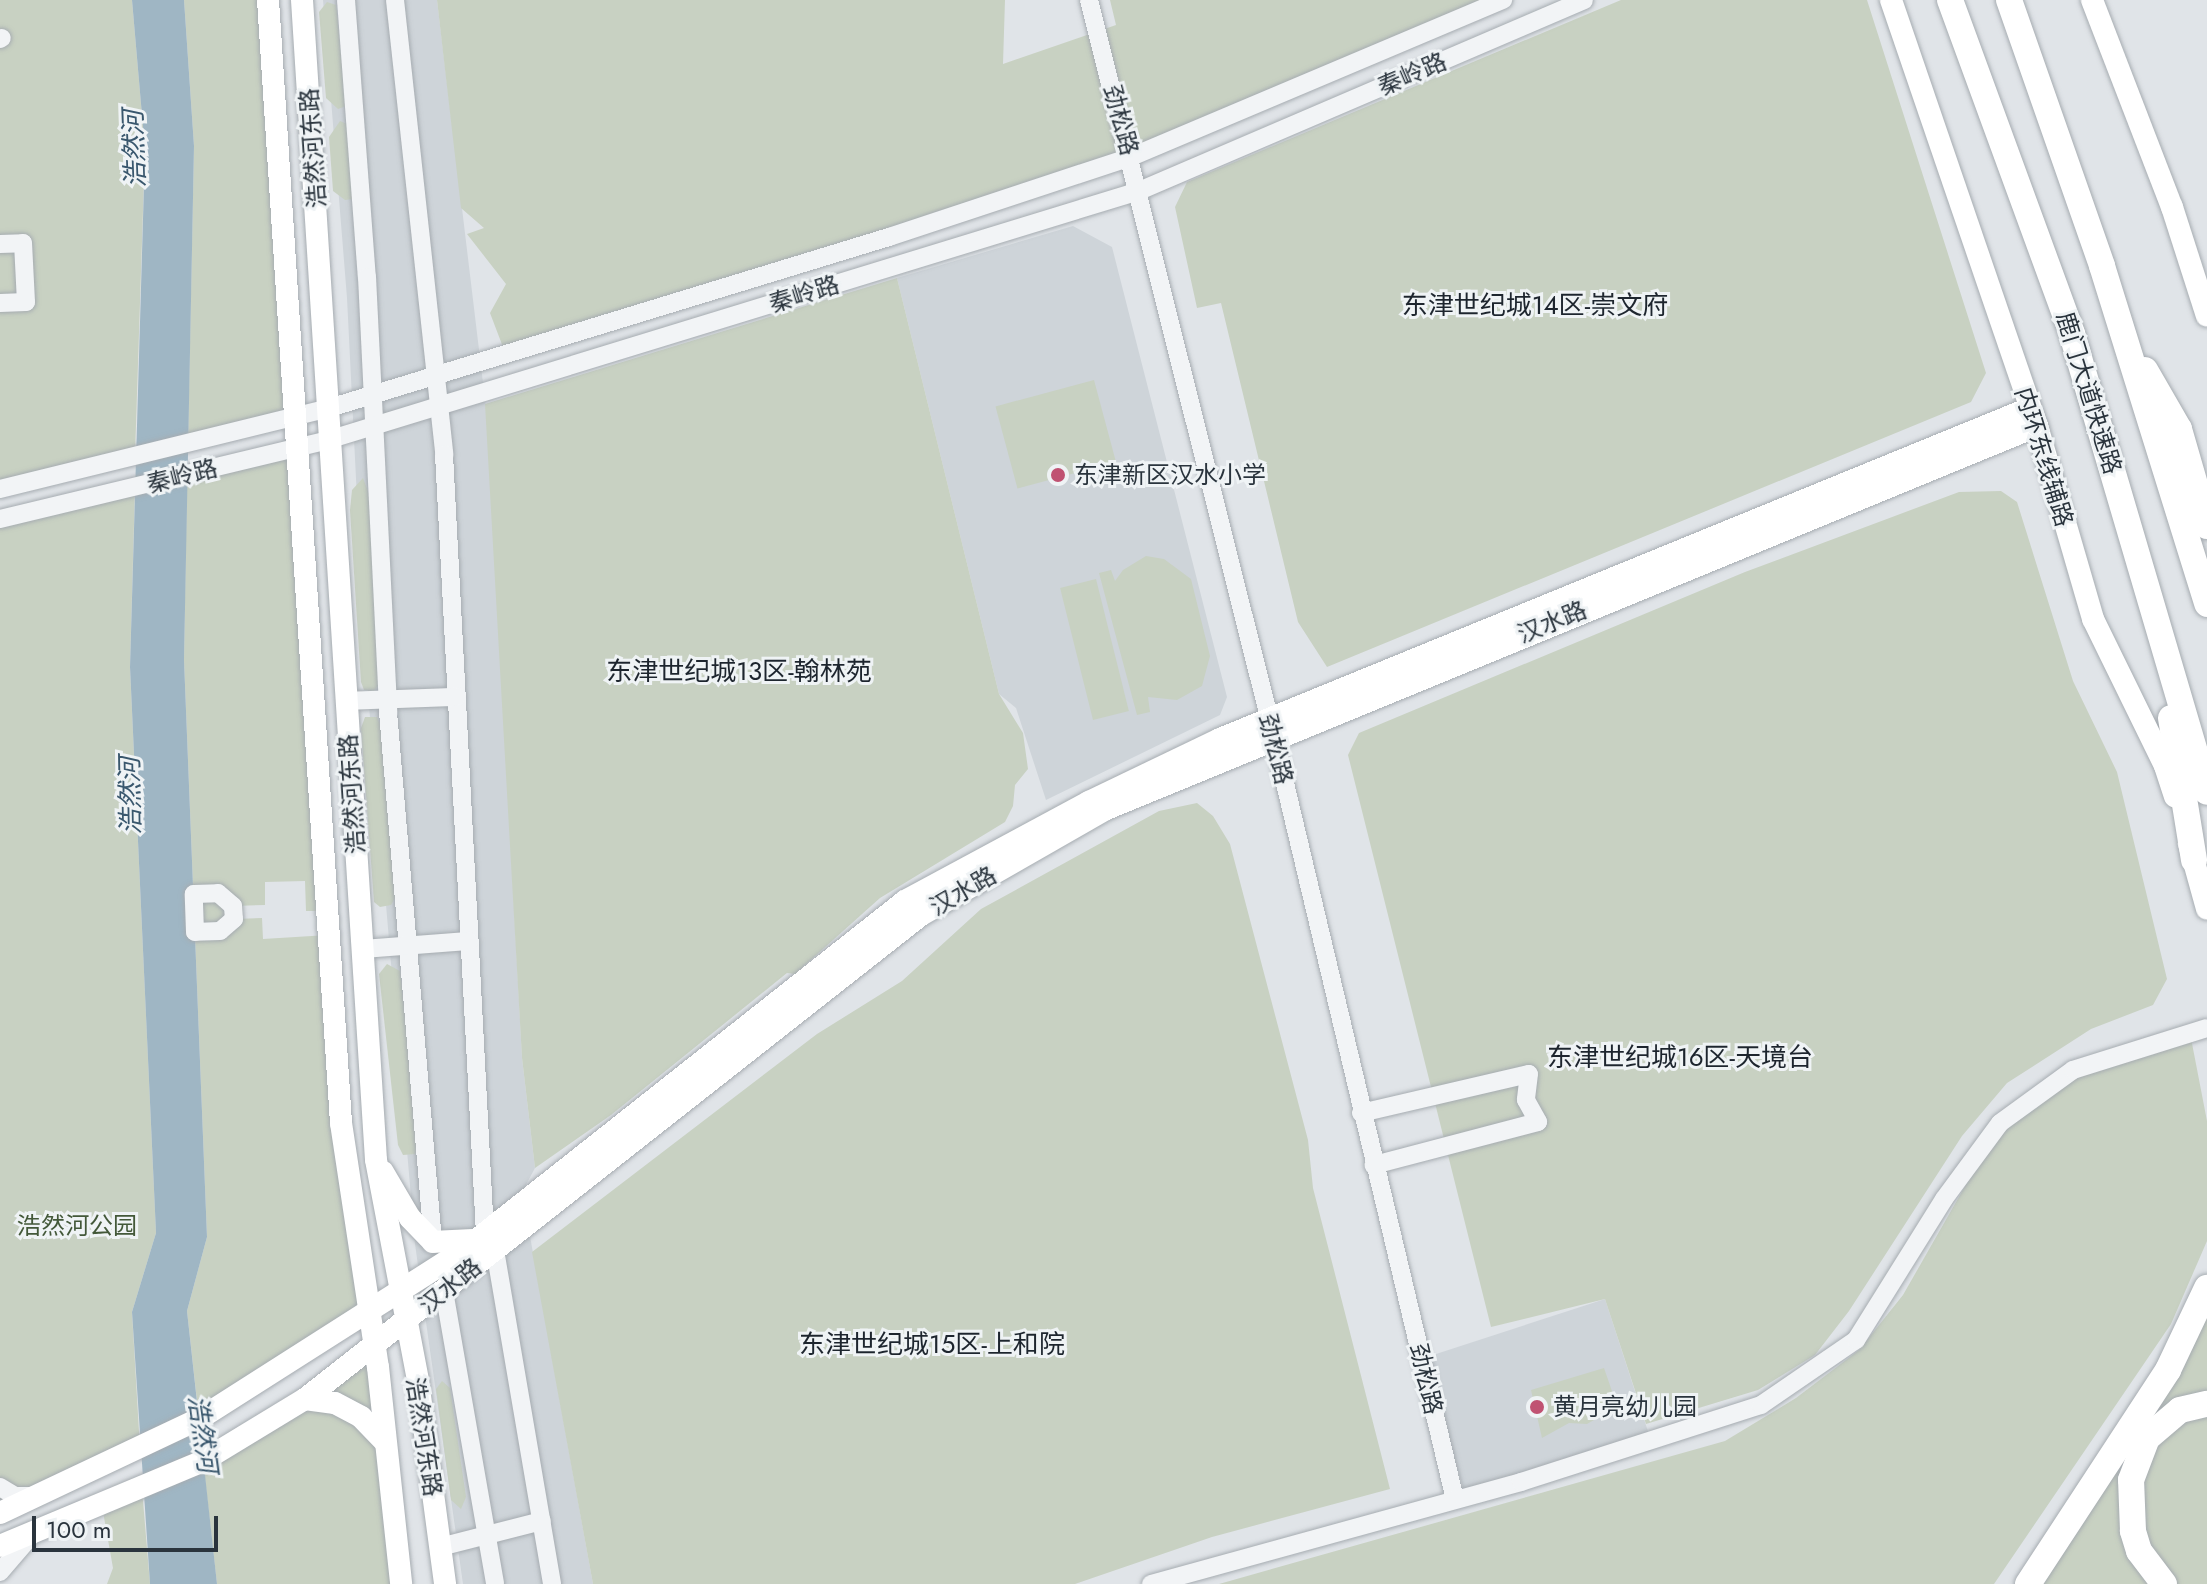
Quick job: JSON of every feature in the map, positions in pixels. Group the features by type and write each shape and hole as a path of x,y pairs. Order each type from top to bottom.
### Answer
{"highway":[{"path":"1931,0 1979,75"},
{"name":"鹿门大道快速路","path":"1950,0 2072,334 2207,792"},
{"name":"鹿门大道快速路","path":"2010,2 2121,328 2207,604"},
{"path":"2121,328 2179,429 2207,526"},
{"path":"2119,493 2133,595 2170,715 2194,860"},
{"path":"2028,1584 2138,1420 2207,1288"},
{"path":"2164,1584 2139,1551 2133,1531 2131,1480 2147,1438 2180,1410 2207,1404"}],"main road":[{"name":"浩然河东路","path":"268,0 297,449 307,668 341,1123 374,1346 401,1584"},
{"name":"浩然河东路","path":"302,0 376,1160 403,1325 418,1381 445,1584"},
{"name":"内环东线辅路","path":"1891,0 2033,417 2093,619 2165,766 2207,909"},
{"path":"2092,0 2172,207 2207,316"},
{"name":"汉水路","path":"0,1513 89,1472 273,1376 367,1308 485,1241 905,901 1089,802 2033,417"},
{"path":"376,1160 410,1218 433,1242 454,1245 485,1241"},
{"name":"汉水路","path":"0,1546 102,1506 203,1461 298,1404 444,1291 485,1241"},
{"path":"298,1404 335,1403 361,1417 384,1441"}],"street":[{"path":"346,0 374,426 387,699 433,1242"},
{"path":"395,0 439,406 485,1241 552,1584"},
{"name":"劲松路","path":"1089,0 1131,157 1272,728 1455,1500"},
{"name":"秦岭路","path":"0,489 372,396 1131,157 1503,0"},
{"name":"秦岭路","path":"0,519 297,449 1139,191 1584,0"},
{"path":"0,244 23,243 26,302 0,303"},
{"path":"346,701 457,697"},
{"path":"362,949 469,941"},
{"path":"1151,1584 1455,1500 1761,1405 1856,1340 1944,1199 2000,1123 2073,1070 2207,1028"},
{"path":"1361,1113 1529,1074 1526,1100 1538,1122 1374,1165"},
{"path":"444,1291 495,1584"},
{"path":"0,1487 15,1496 38,1496"},
{"path":"440,1547 542,1521"},
{"path":"0,1572 15,1549 36,1532"}],"shaded area":[{"path":"323,0 437,0 489,433 522,1058 535,1168 522,1192 593,1584 463,1584 415,1244 365,659 347,298"},
{"name":"东津新区汉水小学","path":"1073,226 1112,247 1227,697 1220,715 1046,800 1016,708 999,694 897,278"},
{"name":"黄月亮幼儿园","path":"1605,1299 1651,1440 1467,1499 1421,1359"}],"green space":[{"path":"0,0 132,0 145,150 135,455 0,489"},
{"path":"184,0 268,0 295,417 188,442 194,146"},
{"path":"437,0 1005,0 1003,64 1116,25 1110,0 1503,0 1131,157 506,355 490,313 506,284 467,234 484,228 461,208"},
{"path":"1621,0 1867,0 1986,373 1971,402 1327,667 1298,622 1221,303 1197,308 1175,207 1187,182"},
{"path":"327,2 336,5 337,13 346,106 338,109 326,98 319,12"},
{"path":"340,121 347,124 353,199 345,200 333,191 329,137"},
{"path":"897,278 999,694 1023,733 1028,769 1015,785 1013,806 1005,822 880,898 795,974 787,973 611,1115 535,1168 522,1058 485,404"},
{"path":"1094,380 1116,462 1017,489 995,406"},
{"name":"浩然河公园","path":"297,449 328,911 306,911 305,881 265,882 265,905 234,906 234,919 262,918 263,939 328,935 367,1308 199,1419 187,1311 207,1237 184,660 187,475"},
{"path":"363,478 369,494 379,684 374,691 364,690 361,682 350,510 352,490"},
{"name":"浩然河公园","path":"135,488 130,667 156,1233 132,1312 140,1449 0,1513 0,519"},
{"path":"2001,491 2017,502 2073,681 2117,772 2167,979 2153,1005 2091,1029 2007,1083 1962,1136 1849,1311 1815,1355 1758,1390 1646,1424 1605,1299 1491,1327 1348,755 1359,733 1745,572 1959,492"},
{"path":"1146,556 1164,559 1191,579 1210,656 1202,686 1177,700 1148,697 1150,712 1137,715 1099,573 1111,570 1115,581 1123,570"},
{"path":"1096,579 1129,711 1093,720 1060,588"},
{"path":"365,717 377,717 384,734 396,896 391,905 380,907 374,902 361,728"},
{"path":"1197,803 1213,816 1230,844 1308,1140 1313,1188 1390,1489 1212,1537 1075,1584 593,1584 532,1252 817,1034 902,981 981,909 1159,811"},
{"path":"387,964 400,971 419,1135 415,1154 403,1155 398,1145 379,974"},
{"path":"2190,1033 2207,1121 2207,1241 2171,1324 1994,1584 1219,1584 1725,1441 1796,1398 1859,1350 1903,1295 1976,1167 2006,1128 2072,1080"},
{"path":"2207,1310 2207,1584 2043,1584 2165,1397"},
{"path":"374,1346 401,1584 217,1584 203,1461"},
{"path":"1604,1368 1614,1397 1601,1416 1587,1424 1569,1423 1542,1438 1531,1390"},
{"path":"442,1381 450,1388 466,1497 461,1509 451,1500 436,1389"},
{"path":"142,1489 150,1584 107,1584 113,1568 102,1506"}],"water":[{"path":"132,0 184,0 194,146 184,660 207,1237 187,1311 217,1584 150,1584 132,1312 156,1233 130,667 145,150"}],"place":[{"name":"东津新区汉水小学","path":"1058,475"},
{"name":"黄月亮幼儿园","path":"1537,1407"}],"district":[{"name":"东津世纪城14区-崇文府","path":"1535,306"},
{"name":"东津世纪城13区-翰林苑","path":"739,672"},
{"name":"东津世纪城16区-天境台","path":"1680,1058"},
{"name":"东津世纪城15区-上和院","path":"932,1345"}],"water label":[{"name":"浩然河","path":"135,149"},
{"name":"浩然河","path":"131,796"},
{"name":"浩然河","path":"202,1434"}]}
